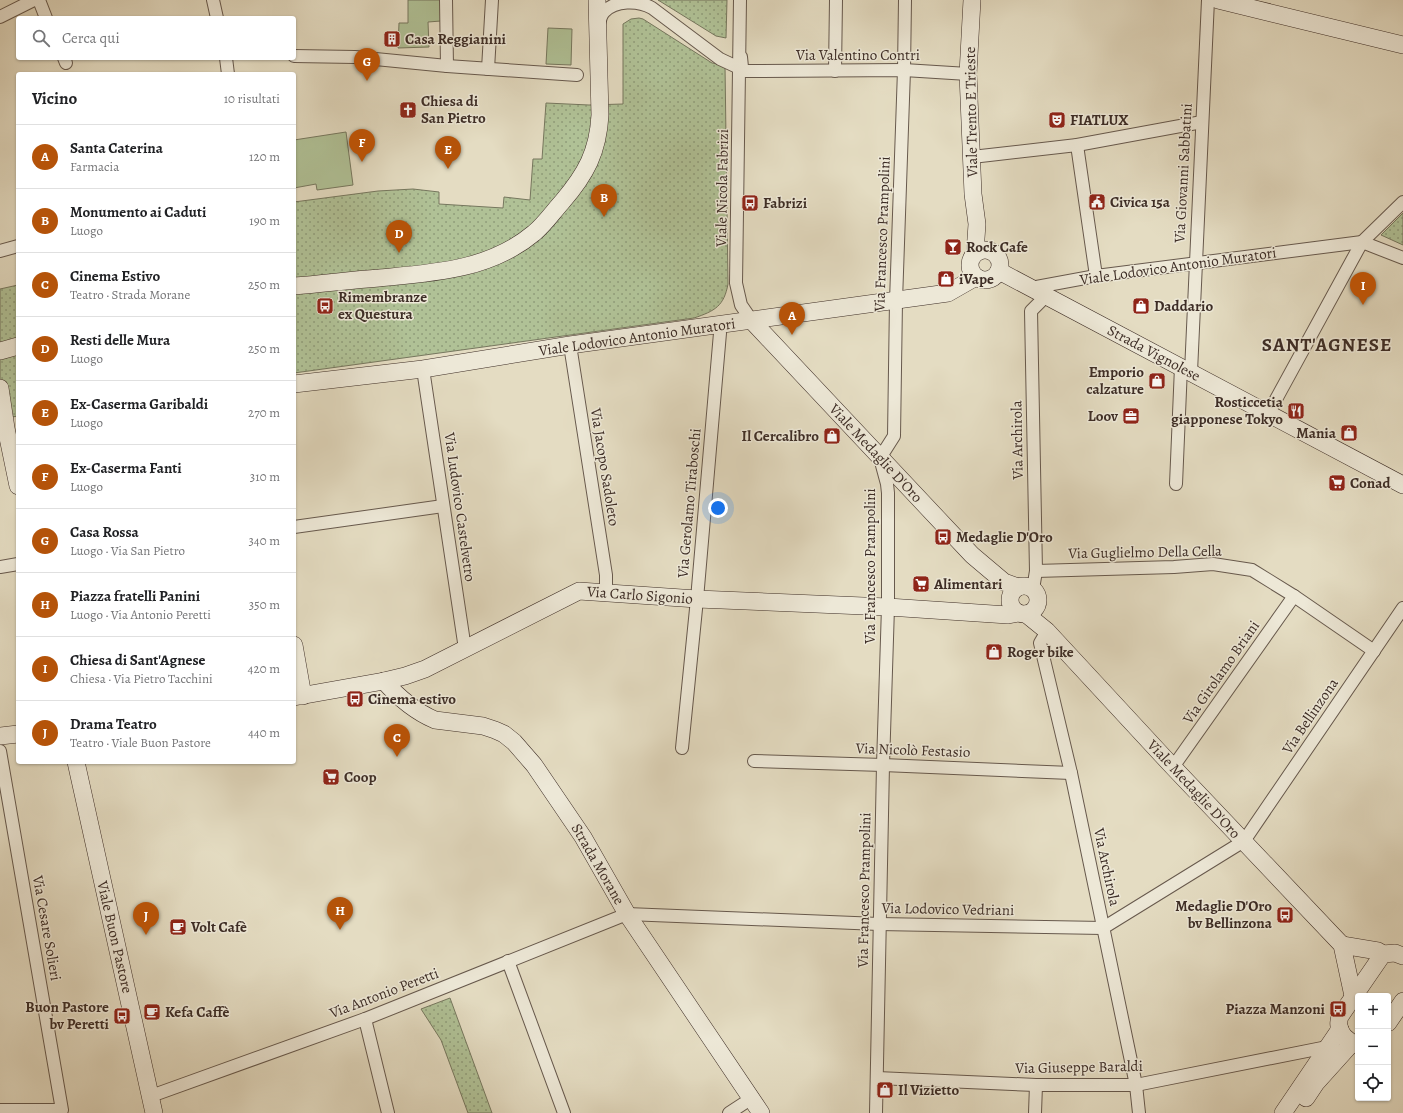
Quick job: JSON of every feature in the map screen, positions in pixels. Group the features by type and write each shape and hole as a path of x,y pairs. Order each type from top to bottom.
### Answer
{"street":[{"path":"0,17 34,0"},
{"path":"39,0 45,16"},
{"path":"213,0 217,16"},
{"path":"446,0 447,66"},
{"path":"488,69 492,0"},
{"path":"296,286 444,272 482,262 512,248 534,233 568,195 581,177 591,158 599,133 600,115 597,0"},
{"name":"Viale Nicola Fabrizi","path":"740,0 736,283 741,305 752,321"},
{"path":"835,71 836,0"},
{"name":"Via Francesco Prampolini","path":"876,1113 879,924 888,607 888,492 880,458 894,436 896,301 905,0"},
{"name":"Viale Trento E Trieste","path":"972,0 968,74 977,224 975,253"},
{"name":"Via Giovanni Sabbatini","path":"1176,484 1195,263 1208,0"},
{"path":"1218,0 1403,45"},
{"path":"597,27 602,15 610,7 622,3 639,3 652,8 720,59 735,66 738,64 740,56"},
{"path":"296,56 355,57 447,66 577,75"},
{"name":"Viale Nicola Fabrizi","path":"740,56 742,67 748,71"},
{"path":"226,60 228,72"},
{"name":"Via Valentino Contri","path":"748,71 904,70 968,74"},
{"path":"972,157 1077,145 1202,122"},
{"path":"1077,145 1096,276"},
{"path":"1268,414 1362,242 1403,202"},
{"name":"Viale Trento E Trieste","path":"977,224 993,252"},
{"path":"1362,242 1403,258"},
{"name":"Viale Lodovico Antonio Muratori","path":"1039,292 1096,276 1362,242"},
{"path":"0,251 16,247"},
{"path":"976,277 973,274 970,265 972,257 975,253 984,249 996,254 1000,262 999,271 1039,292"},
{"name":"Viale Lodovico Antonio Muratori","path":"296,384 423,369 570,345 948,293 976,277 984,280 989,279 996,275 999,271"},
{"name":"Strada Vignolese","path":"1039,292 1403,485"},
{"name":"Via Archirola","path":"1020,598 1036,570 1031,311 1039,292"},
{"name":"Viale Medaglie D'Oro","path":"752,321 972,555 1020,598 1048,631 1173,767 1342,945"},
{"name":"Via Gerolamo Tiraboschi","path":"682,748 697,599 720,333"},
{"name":"Via Jacopo Sadoleto","path":"570,345 606,575 606,593"},
{"path":"0,351 16,347"},
{"name":"Via Ludovico Castelvetro","path":"423,369 465,649"},
{"path":"0,388 16,474"},
{"path":"296,528 443,506"},
{"path":"0,567 16,564"},
{"name":"Via Guglielmo Della Cella","path":"1036,570 1174,567 1213,564 1252,570 1294,596 1374,651"},
{"name":"Via Carlo Sigonio","path":"298,697 384,681 425,669 579,591 697,599 888,607 1008,615 1020,598"},
{"name":"Via Girolamo Briani","path":"1173,767 1294,596"},
{"name":"Via Bellinzona","path":"1244,841 1403,608"},
{"name":"Via Archirola","path":"1048,631 1040,643 1071,773 1136,1085 1139,1113"},
{"path":"296,671 298,697"},
{"name":"Strada Morane","path":"384,681 408,705 428,717 435,720 483,726 504,734 514,742 534,765 571,820 627,914 752,1098 760,1113"},
{"path":"0,736 16,734"},
{"name":"Via Cesare Solieri","path":"0,751 62,1110 0,1110"},
{"name":"Via Nicolò Festasio","path":"754,761 1071,773"},
{"name":"Viale Buon Pastore","path":"76,764 154,1113"},
{"path":"1103,928 1244,841"},
{"name":"Via Lodovico Vedriani","path":"627,914 879,924 1103,928"},
{"name":"Via Antonio Peretti","path":"151,1096 365,1019 627,914"},
{"path":"1353,996 1342,945 1378,951 1383,954 1395,953 1403,956"},
{"path":"1295,1113 1316,1083 1355,1044 1344,1037 1340,1029 1339,1020 1353,996 1383,954"},
{"path":"508,961 564,1113"},
{"path":"1391,1019 1403,1001"},
{"path":"365,1019 388,1113"},
{"path":"1283,1113 1340,1029"},
{"name":"Via Giuseppe Baraldi","path":"877,1078 1036,1085 1136,1085 1327,1047"},
{"path":"1035,1113 1036,1085"},
{"path":"729,1113 752,1098"}],"green space":[{"path":"408,0 441,0 441,21 428,22 429,47 398,48 399,23 408,23"},
{"path":"658,0 727,0 726,38 716,36"},
{"path":"631,19 643,19 712,63 725,65 728,284 721,303 708,313 694,318 296,373 296,202 378,191 413,189 439,192 439,204 503,208 504,197 530,200 533,159 542,159 546,103 589,105 623,104 623,24"},
{"path":"548,28 572,29 571,65 546,64"},
{"path":"346,132 353,185 317,190 316,184 296,188 296,140"},
{"path":"1403,213 1403,245 1381,235"},
{"path":"16,285 16,416 0,419 0,289"},
{"path":"450,998 492,1113 468,1113 441,1040 421,1009"}],"place":[{"name":"Casa Reggianini","path":"392,39"},
{"name":"Casa Rossa","path":"367,81"},
{"name":"Chiesa di San Pietro","path":"408,110"},
{"name":"FIATLUX","path":"1057,120"},
{"name":"Ex-Caserma Fanti","path":"362,162"},
{"name":"Ex-Caserma Garibaldi","path":"448,169"},
{"name":"Civica 15a","path":"1097,202"},
{"name":"Fabrizi","path":"750,203"},
{"name":"Monumento ai Caduti","path":"604,217"},
{"name":"Rock Cafe","path":"953,247"},
{"name":"Resti delle Mura","path":"399,253"},
{"name":"iVape","path":"946,279"},
{"name":"Chiesa di Sant'Agnese","path":"1363,305"},
{"name":"Rimembranze ex Questura","path":"325,306"},
{"name":"Daddario","path":"1141,306"},
{"name":"Santa Caterina","path":"792,335"},
{"name":"Emporio calzature","path":"1157,381"},
{"name":"Rosticcetia giapponese Tokyo","path":"1296,411"},
{"name":"Loov","path":"1131,416"},
{"name":"Mania","path":"1349,433"},
{"name":"Il Cercalibro","path":"832,436"},
{"name":"Conad","path":"1337,483"},
{"name":"Medaglie D'Oro","path":"943,537"},
{"name":"Alimentari","path":"921,584"},
{"name":"Roger bike","path":"994,652"},
{"name":"Cinema estivo","path":"355,699"},
{"name":"Cinema Estivo","path":"397,757"},
{"name":"Coop","path":"331,777"},
{"name":"Medaglie D'Oro bv Bellinzona","path":"1285,915"},
{"name":"Volt Cafè","path":"178,927"},
{"name":"Piazza fratelli Panini","path":"340,930"},
{"name":"Drama Teatro","path":"146,935"},
{"name":"Piazza Manzoni","path":"1338,1009"},
{"name":"Kefa Caffè","path":"152,1012"},
{"name":"Buon Pastore bv Peretti","path":"122,1016"},
{"name":"Il Vizietto","path":"885,1090"}],"district":[{"name":"SANT'AGNESE","path":"1327,344"}]}
